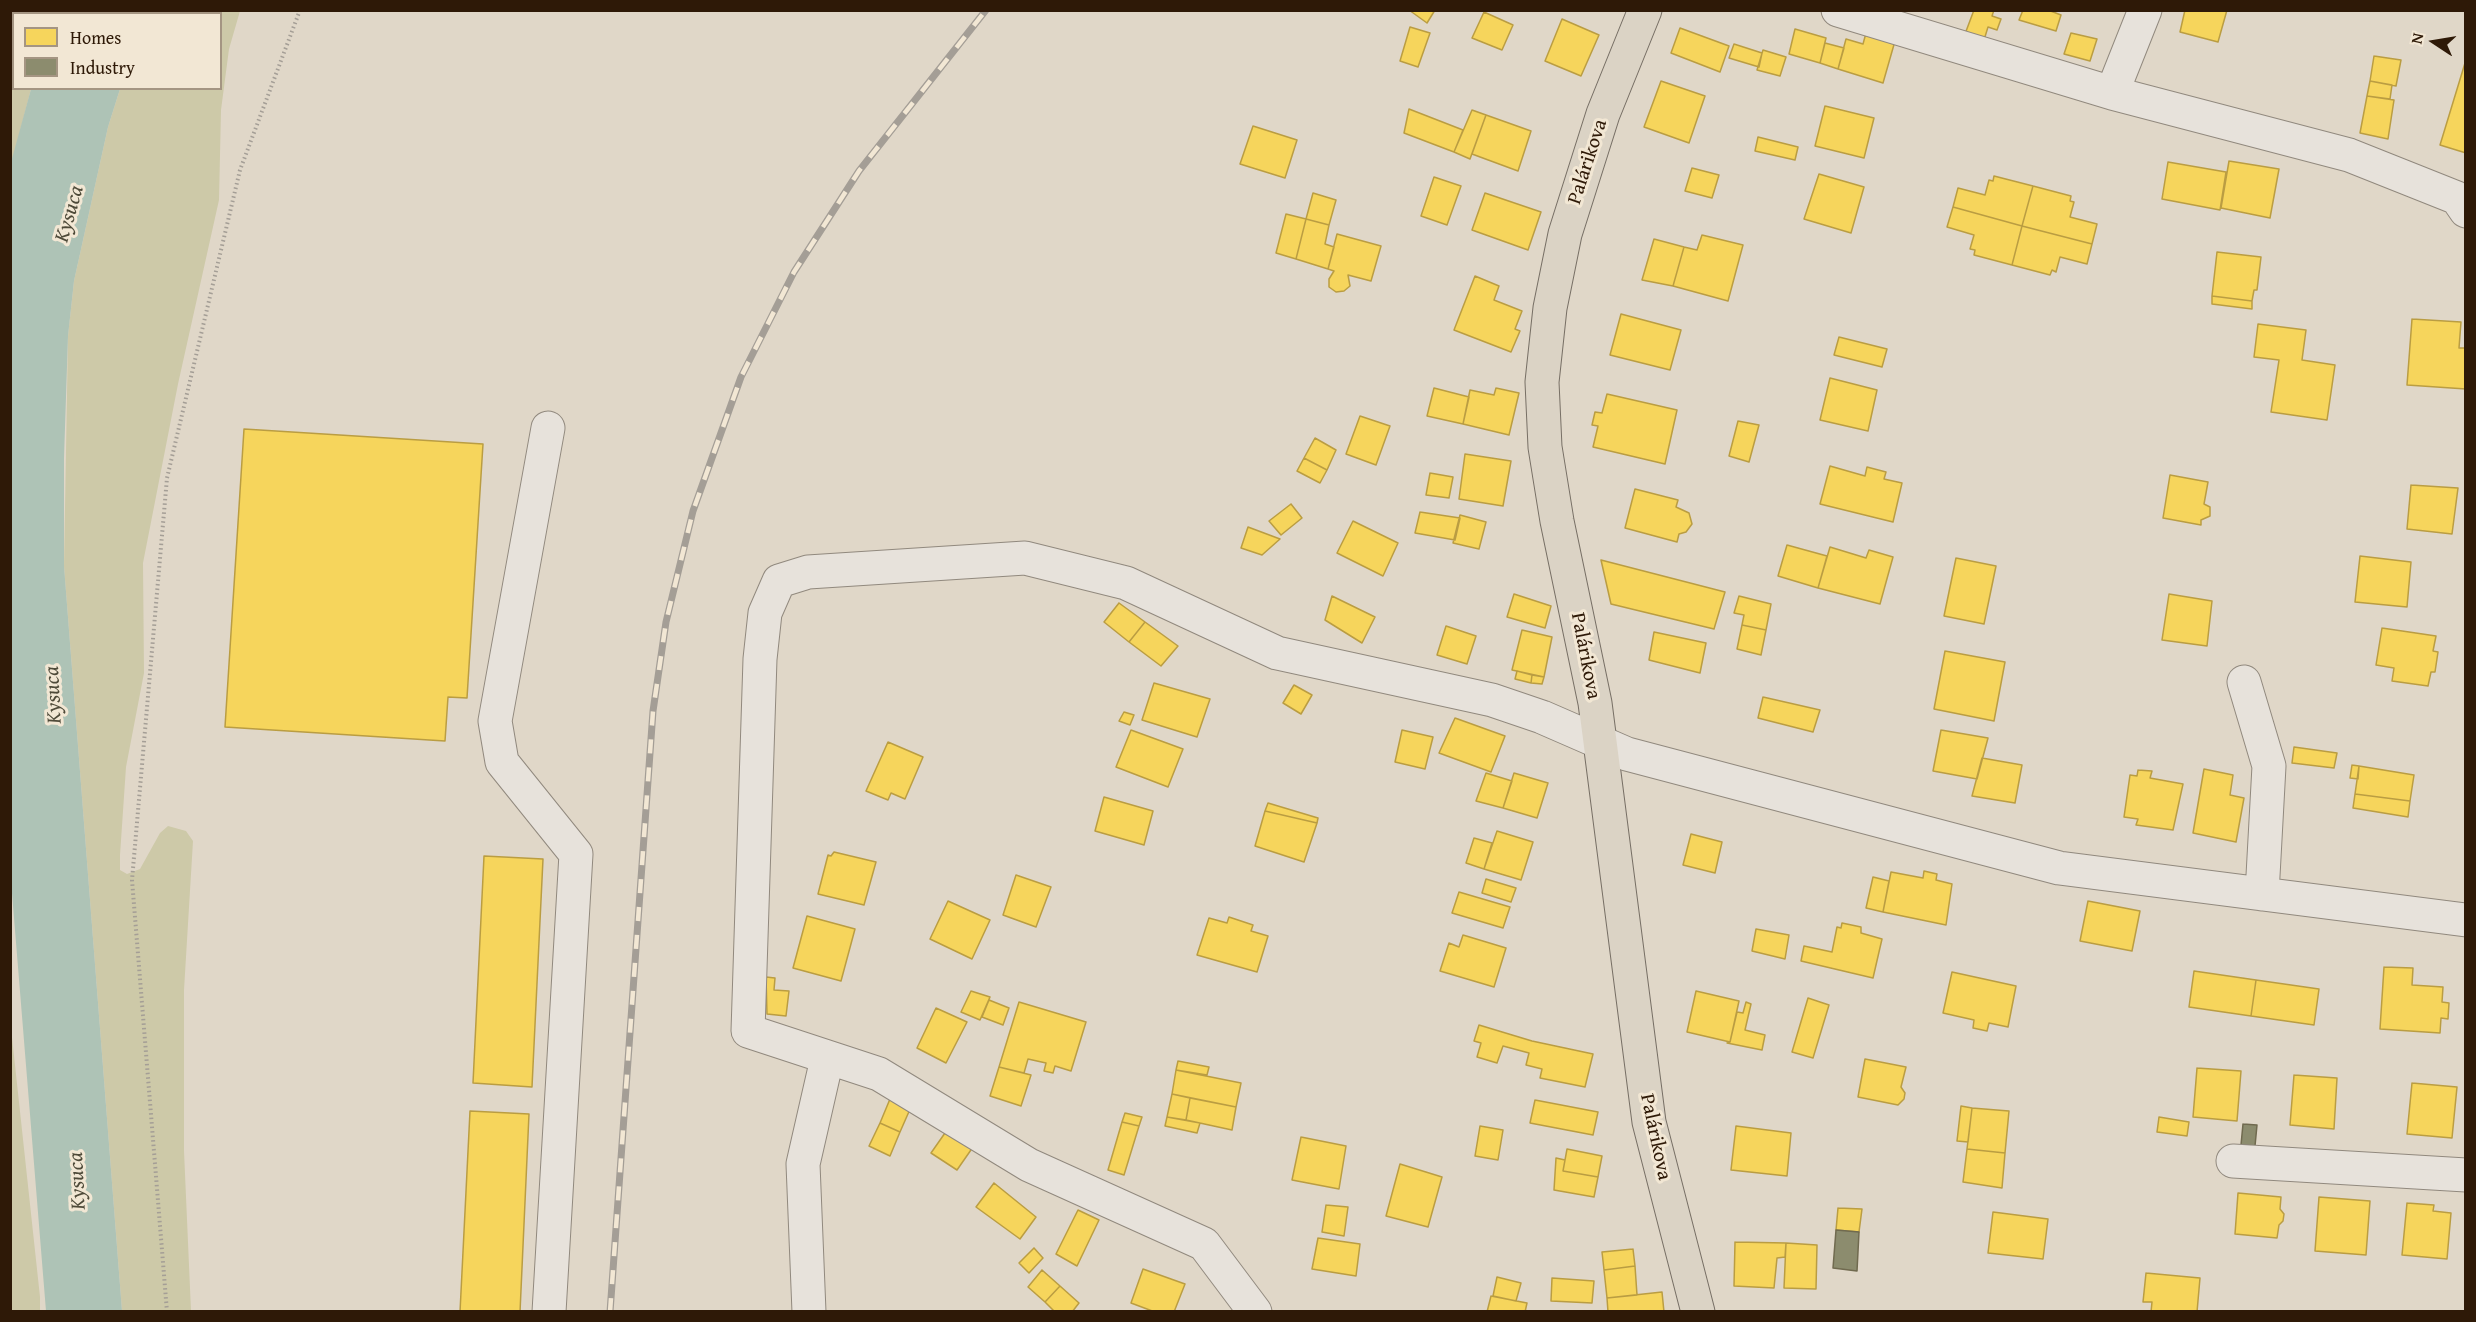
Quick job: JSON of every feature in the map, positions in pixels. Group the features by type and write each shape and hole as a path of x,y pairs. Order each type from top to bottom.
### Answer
{"main road":[{"name":"Palárikova","path":"1645,10 1603,114 1565,234 1550,308 1542,382 1549,468 1595,703 1649,1122 1698,1311"}],"street":[{"path":"1838,10 2112,93 2349,155 2457,198 2466,211"},
{"path":"2112,93 2145,10"},
{"path":"548,428 495,721 502,762 576,854 549,1311"},
{"path":"1255,1311 1204,1244 1029,1165 879,1074 827,1059 748,1031 760,659 765,613 779,581 808,572 1025,558 1126,583 1278,653 1492,700 1542,717 1599,744 1627,754 2059,868 2466,920"},
{"path":"2244,682 2269,766 2262,894"},
{"path":"809,1311 803,1164 827,1059"},
{"path":"2233,1161 2466,1175"}],"path":[{"path":"167,1311 132,880 167,478 240,170 300,10"}],"shaded area":[{"path":"149,10 240,11 229,49 221,110 219,200 178,384 143,563 144,673 126,767 120,855 120,870 127,874 140,869 160,833 168,826 186,831 193,841 184,990 184,1151 191,1311 122,1311 64,566 68,336 74,281 108,127 120,90 222,90 222,12 148,12"},
{"path":"11,11 54,11 12,12 12,90 31,90 11,166"},
{"path":"11,1028 40,1297 40,1311 11,1311"}],"water":[{"path":"149,10 148,12 54,11"},
{"name":"Kysuca","path":"31,90 120,90 108,127 74,281 68,336 64,458 64,566 122,1311 46,1311 11,881 10,166"}],"building: Homes":[{"path":"1409,10 1435,10 1427,23"},
{"path":"1974,10 1994,10 1992,16 2001,19 1997,30 1988,27 1984,40 1965,34"},
{"path":"2023,10 2048,10 2061,15 2056,31 2019,20"},
{"path":"2185,10 2227,10 2218,42 2180,32"},
{"path":"1484,12 1513,25 1502,50 1472,38"},
{"path":"1562,19 1599,35 1581,76 1545,61"},
{"path":"1410,27 1430,33 1418,67 1400,61"},
{"path":"1680,28 1729,46 1720,72 1671,53"},
{"path":"1795,29 1826,38 1820,63 1789,54"},
{"path":"1866,33 1895,41 1883,83 1838,69 1846,39 1863,44"},
{"path":"2071,33 2097,39 2090,61 2064,54"},
{"path":"1825,43 1844,48 1838,69 1820,63"},
{"path":"1734,44 1762,53 1759,67 1729,58"},
{"path":"1763,50 1786,57 1780,76 1757,70"},
{"path":"2374,56 2401,60 2396,86 2370,81"},
{"path":"2466,63 2466,153 2440,145"},
{"path":"1661,81 1705,96 1689,143 1644,127"},
{"path":"2370,81 2392,85 2390,99 2367,96"},
{"path":"2367,96 2394,100 2388,139 2360,133"},
{"path":"1825,106 1874,118 1864,158 1815,146"},
{"path":"1409,109 1463,130 1454,152 1404,133"},
{"path":"1472,110 1486,115 1470,159 1454,152"},
{"path":"1486,115 1531,131 1518,171 1472,154"},
{"path":"1253,126 1297,140 1285,178 1240,164"},
{"path":"1758,137 1798,147 1795,160 1755,151"},
{"path":"2229,161 2279,169 2270,218 2221,208"},
{"path":"2168,162 2226,172 2220,210 2162,199"},
{"path":"1692,168 1719,175 1712,198 1685,191"},
{"path":"1819,174 1864,187 1851,233 1804,219"},
{"path":"1994,176 2033,186 2022,226 1953,207 1958,188 1985,195 1989,180 1993,181"},
{"path":"1434,177 1461,186 1447,225 1421,216"},
{"path":"2033,186 2071,196 2070,201 2074,202 2070,217 2097,224 2092,244 2022,226"},
{"path":"1313,193 1336,200 1329,225 1306,219"},
{"path":"1485,193 1541,212 1528,250 1472,230"},
{"path":"1953,207 2022,226 2012,265 1974,255 1975,250 1970,249 1974,235 1947,227"},
{"path":"1286,214 1306,219 1296,259 1276,253"},
{"path":"1306,219 1329,225 1325,244 1334,247 1328,269 1296,259"},
{"path":"2022,226 2092,244 2087,264 2060,257 2056,272 2052,270 2050,275 2012,265"},
{"path":"1337,234 1381,246 1371,281 1348,275 1350,286 1344,291 1336,292 1329,287 1329,279 1334,271 1328,269"},
{"path":"1702,235 1743,245 1728,301 1673,286 1684,247 1697,250"},
{"path":"1654,239 1684,247 1673,286 1642,280"},
{"path":"2217,252 2261,257 2257,290 2254,290 2252,301 2212,296"},
{"path":"1475,276 1499,286 1494,300 1522,311 1515,329 1520,331 1511,352 1454,330"},
{"path":"2212,296 2252,301 2252,309 2212,304"},
{"path":"1621,314 1681,330 1670,370 1610,355"},
{"path":"2412,319 2461,322 2459,348 2466,348 2466,389 2407,385"},
{"path":"2258,324 2306,330 2302,360 2335,365 2327,420 2271,412 2279,360 2254,357"},
{"path":"1839,337 1887,349 1882,367 1834,355"},
{"path":"1830,378 1877,390 1868,431 1820,420"},
{"path":"1434,388 1469,397 1463,424 1427,416"},
{"path":"1496,388 1519,393 1509,435 1463,424 1470,390 1494,395"},
{"path":"1607,394 1677,410 1665,464 1593,447 1598,426 1592,425 1595,412 1602,413"},
{"path":"1360,416 1390,426 1376,465 1346,454"},
{"path":"1738,421 1759,425 1749,462 1729,456"},
{"path":"244,429 483,444 467,698 448,697 445,741 225,727"},
{"path":"1315,438 1336,450 1327,470 1304,458"},
{"path":"1465,454 1511,461 1503,506 1459,499"},
{"path":"1304,458 1327,470 1320,483 1297,471"},
{"path":"1830,466 1865,476 1867,467 1886,472 1884,479 1902,483 1893,522 1820,504"},
{"path":"1430,473 1453,477 1449,498 1426,495"},
{"path":"2170,475 2208,482 2204,504 2210,507 2210,516 2201,520 2201,525 2163,518"},
{"path":"2411,485 2458,488 2452,534 2407,529"},
{"path":"1635,489 1678,500 1676,507 1689,513 1692,524 1686,532 1679,534 1677,542 1625,528"},
{"path":"1291,504 1302,518 1281,535 1269,521"},
{"path":"1420,512 1460,518 1455,540 1415,533"},
{"path":"1460,515 1486,522 1479,549 1453,543"},
{"path":"1353,521 1398,543 1383,576 1337,553"},
{"path":"1248,527 1280,539 1262,555 1241,548"},
{"path":"1787,545 1827,556 1818,588 1778,576"},
{"path":"1830,547 1866,558 1869,550 1893,557 1880,604 1818,588"},
{"path":"2360,556 2411,562 2407,607 2355,602"},
{"path":"1956,558 1996,566 1984,624 1944,616"},
{"path":"1601,560 1725,592 1714,629 1611,604"},
{"path":"1514,594 1551,606 1545,628 1507,617"},
{"path":"2169,594 2212,601 2207,646 2162,640"},
{"path":"1332,596 1375,617 1362,643 1325,620"},
{"path":"1739,596 1771,604 1766,630 1742,625 1744,615 1734,613"},
{"path":"1119,603 1145,622 1129,642 1104,622"},
{"path":"1145,622 1178,646 1161,666 1129,642"},
{"path":"1742,625 1766,630 1761,655 1737,649"},
{"path":"1446,626 1476,636 1467,664 1437,655"},
{"path":"2382,628 2436,636 2433,651 2438,652 2435,672 2431,672 2428,686 2392,681 2394,668 2376,665"},
{"path":"1522,630 1552,637 1544,677 1512,670"},
{"path":"1654,632 1706,643 1700,673 1649,660"},
{"path":"1945,651 2005,662 1994,721 1934,709"},
{"path":"1517,671 1532,675 1531,683 1515,679"},
{"path":"1532,675 1544,677 1542,684 1531,683"},
{"path":"1154,683 1210,699 1197,737 1142,720"},
{"path":"1294,685 1312,695 1301,714 1283,703"},
{"path":"1763,697 1820,710 1813,732 1758,718"},
{"path":"1124,712 1134,715 1130,725 1119,721"},
{"path":"1455,718 1505,736 1491,772 1439,753"},
{"path":"1131,730 1183,749 1168,787 1116,767"},
{"path":"1402,730 1433,737 1425,769 1395,762"},
{"path":"1941,730 1988,738 1977,779 1933,771"},
{"path":"888,742 923,757 905,799 891,793 888,800 866,791"},
{"path":"2294,747 2337,753 2334,768 2292,763"},
{"path":"1982,758 2022,765 2015,803 1972,796"},
{"path":"2352,765 2359,766 2358,779 2350,778"},
{"path":"2359,766 2414,775 2410,801 2355,794"},
{"path":"2204,769 2233,775 2230,795 2244,798 2236,842 2193,833"},
{"path":"2138,770 2152,771 2150,778 2183,784 2173,830 2136,825 2138,819 2124,817 2130,775 2137,776"},
{"path":"1486,773 1512,781 1503,808 1476,801"},
{"path":"1514,773 1548,783 1537,818 1503,808"},
{"path":"2355,794 2410,801 2408,817 2353,808"},
{"path":"1104,797 1153,811 1144,845 1095,831"},
{"path":"1268,803 1318,818 1317,823 1265,811"},
{"path":"1265,811 1317,823 1304,862 1255,846"},
{"path":"1497,831 1533,842 1521,880 1484,869"},
{"path":"1691,834 1722,842 1715,873 1683,865"},
{"path":"1474,838 1492,843 1484,869 1466,863"},
{"path":"834,852 876,862 864,905 818,894 828,855 831,856"},
{"path":"484,856 543,859 532,1087 473,1083"},
{"path":"1924,871 1937,874 1936,880 1952,884 1946,925 1883,912 1891,872 1923,878"},
{"path":"1016,875 1051,887 1036,927 1003,915"},
{"path":"1873,877 1889,881 1883,912 1866,908"},
{"path":"1486,879 1516,888 1511,902 1482,893"},
{"path":"1459,892 1510,907 1503,928 1452,913"},
{"path":"948,901 990,920 972,959 930,939"},
{"path":"2088,901 2140,911 2132,951 2080,941"},
{"path":"807,916 855,929 841,981 793,968"},
{"path":"1229,917 1253,925 1251,931 1268,936 1257,972 1197,955 1209,918 1227,923"},
{"path":"1842,923 1861,927 1861,933 1882,939 1873,978 1801,961 1804,946 1832,952 1837,927 1841,928"},
{"path":"1756,929 1789,935 1785,959 1752,951"},
{"path":"1463,935 1506,948 1494,987 1440,971 1449,943 1459,947"},
{"path":"2384,967 2413,968 2412,985 2443,987 2442,1002 2449,1003 2448,1019 2441,1018 2440,1033 2380,1029"},
{"path":"2194,971 2256,980 2251,1016 2189,1007"},
{"path":"1952,972 2016,986 2008,1027 1989,1023 1987,1031 1973,1028 1974,1020 1943,1013"},
{"path":"766,977 775,978 774,990 789,991 786,1016 767,1014"},
{"path":"2256,980 2319,989 2314,1025 2251,1016"},
{"path":"971,991 990,997 980,1020 961,1012"},
{"path":"1696,991 1739,1001 1730,1042 1687,1032"},
{"path":"1808,998 1829,1005 1813,1058 1792,1052"},
{"path":"989,1000 1009,1008 1003,1025 982,1017"},
{"path":"1019,1002 1086,1022 1071,1071 1055,1066 1053,1073 1044,1071 1046,1063 1028,1059 1024,1073 999,1067"},
{"path":"1746,1002 1751,1004 1745,1030 1765,1035 1762,1050 1727,1043 1730,1042 1737,1012 1743,1013"},
{"path":"936,1008 967,1022 946,1063 917,1048"},
{"path":"1479,1025 1532,1041 1593,1054 1585,1087 1540,1078 1542,1069 1526,1065 1529,1053 1503,1046 1497,1063 1477,1057 1481,1043 1474,1041"},
{"path":"1865,1059 1906,1067 1901,1087 1905,1093 1904,1099 1898,1105 1858,1097"},
{"path":"1178,1061 1209,1067 1207,1075 1176,1070"},
{"path":"999,1067 1031,1075 1021,1106 990,1096"},
{"path":"2197,1068 2241,1071 2237,1121 2193,1117"},
{"path":"1176,1070 1241,1083 1236,1107 1172,1094"},
{"path":"2294,1075 2337,1078 2334,1129 2290,1125"},
{"path":"2412,1083 2457,1087 2452,1138 2407,1134"},
{"path":"1172,1094 1190,1098 1186,1120 1167,1117"},
{"path":"1190,1098 1236,1107 1232,1130 1186,1120"},
{"path":"890,1099 911,1107 900,1132 880,1123"},
{"path":"1535,1100 1598,1112 1593,1135 1530,1123"},
{"path":"1961,1106 1972,1108 1968,1142 1957,1141"},
{"path":"1972,1108 2009,1111 2005,1153 1967,1149"},
{"path":"470,1111 529,1114 520,1312 460,1312"},
{"path":"1125,1113 1142,1117 1139,1126 1122,1122"},
{"path":"1167,1117 1200,1123 1197,1133 1165,1126"},
{"path":"2159,1117 2189,1122 2187,1136 2157,1132"},
{"path":"1122,1122 1139,1126 1124,1175 1108,1170"},
{"path":"880,1123 900,1132 890,1156 869,1146"},
{"path":"1480,1126 1503,1130 1498,1160 1475,1156"},
{"path":"1736,1126 1791,1133 1787,1176 1731,1170"},
{"path":"945,1133 973,1147 957,1170 931,1153"},
{"path":"1301,1137 1346,1146 1339,1189 1292,1180"},
{"path":"1567,1149 1602,1156 1598,1177 1563,1171"},
{"path":"1967,1149 2005,1153 2002,1188 1963,1182"},
{"path":"1556,1158 1565,1160 1563,1171 1598,1177 1594,1197 1554,1190"},
{"path":"1400,1164 1442,1177 1428,1227 1386,1216"},
{"path":"994,1183 1036,1217 1020,1239 976,1207"},
{"path":"2238,1193 2281,1197 2280,1209 2284,1214 2277,1238 2235,1234"},
{"path":"2319,1197 2370,1201 2366,1255 2315,1251"},
{"path":"2407,1203 2434,1205 2433,1211 2451,1213 2447,1259 2402,1255"},
{"path":"1326,1205 1348,1207 1344,1236 1322,1232"},
{"path":"1838,1208 1862,1209 1859,1232 1836,1230"},
{"path":"1078,1210 1099,1220 1077,1266 1056,1254"},
{"path":"1993,1212 2048,1219 2043,1259 1988,1253"},
{"path":"1318,1238 1360,1244 1356,1276 1312,1269"},
{"path":"1735,1242 1786,1243 1785,1257 1777,1258 1774,1288 1734,1286"},
{"path":"1786,1243 1817,1245 1816,1289 1784,1288"},
{"path":"1034,1248 1043,1258 1029,1273 1019,1263"},
{"path":"1633,1249 1635,1266 1604,1270 1602,1252"},
{"path":"1635,1266 1637,1295 1607,1298 1604,1270"},
{"path":"1143,1269 1185,1284 1174,1312 1155,1312 1131,1303"},
{"path":"1042,1270 1060,1286 1045,1302 1028,1287"},
{"path":"2146,1273 2200,1278 2197,1312 2151,1312 2152,1302 2143,1302"},
{"path":"1497,1277 1521,1283 1516,1301 1493,1296"},
{"path":"1552,1278 1594,1281 1592,1303 1551,1301"},
{"path":"1060,1286 1079,1303 1072,1312 1055,1312 1045,1302"},
{"path":"1662,1292 1664,1312 1608,1312 1607,1298"},
{"path":"1491,1296 1527,1303 1525,1312 1487,1312"}],"building: Industry":[{"path":"2243,1124 2257,1125 2255,1146 2241,1145"},
{"path":"1836,1230 1859,1232 1857,1271 1833,1268"}],"railway":[{"path":"610,1312 653,711 666,622 693,511 741,377 794,272 859,171 986,10"}]}
